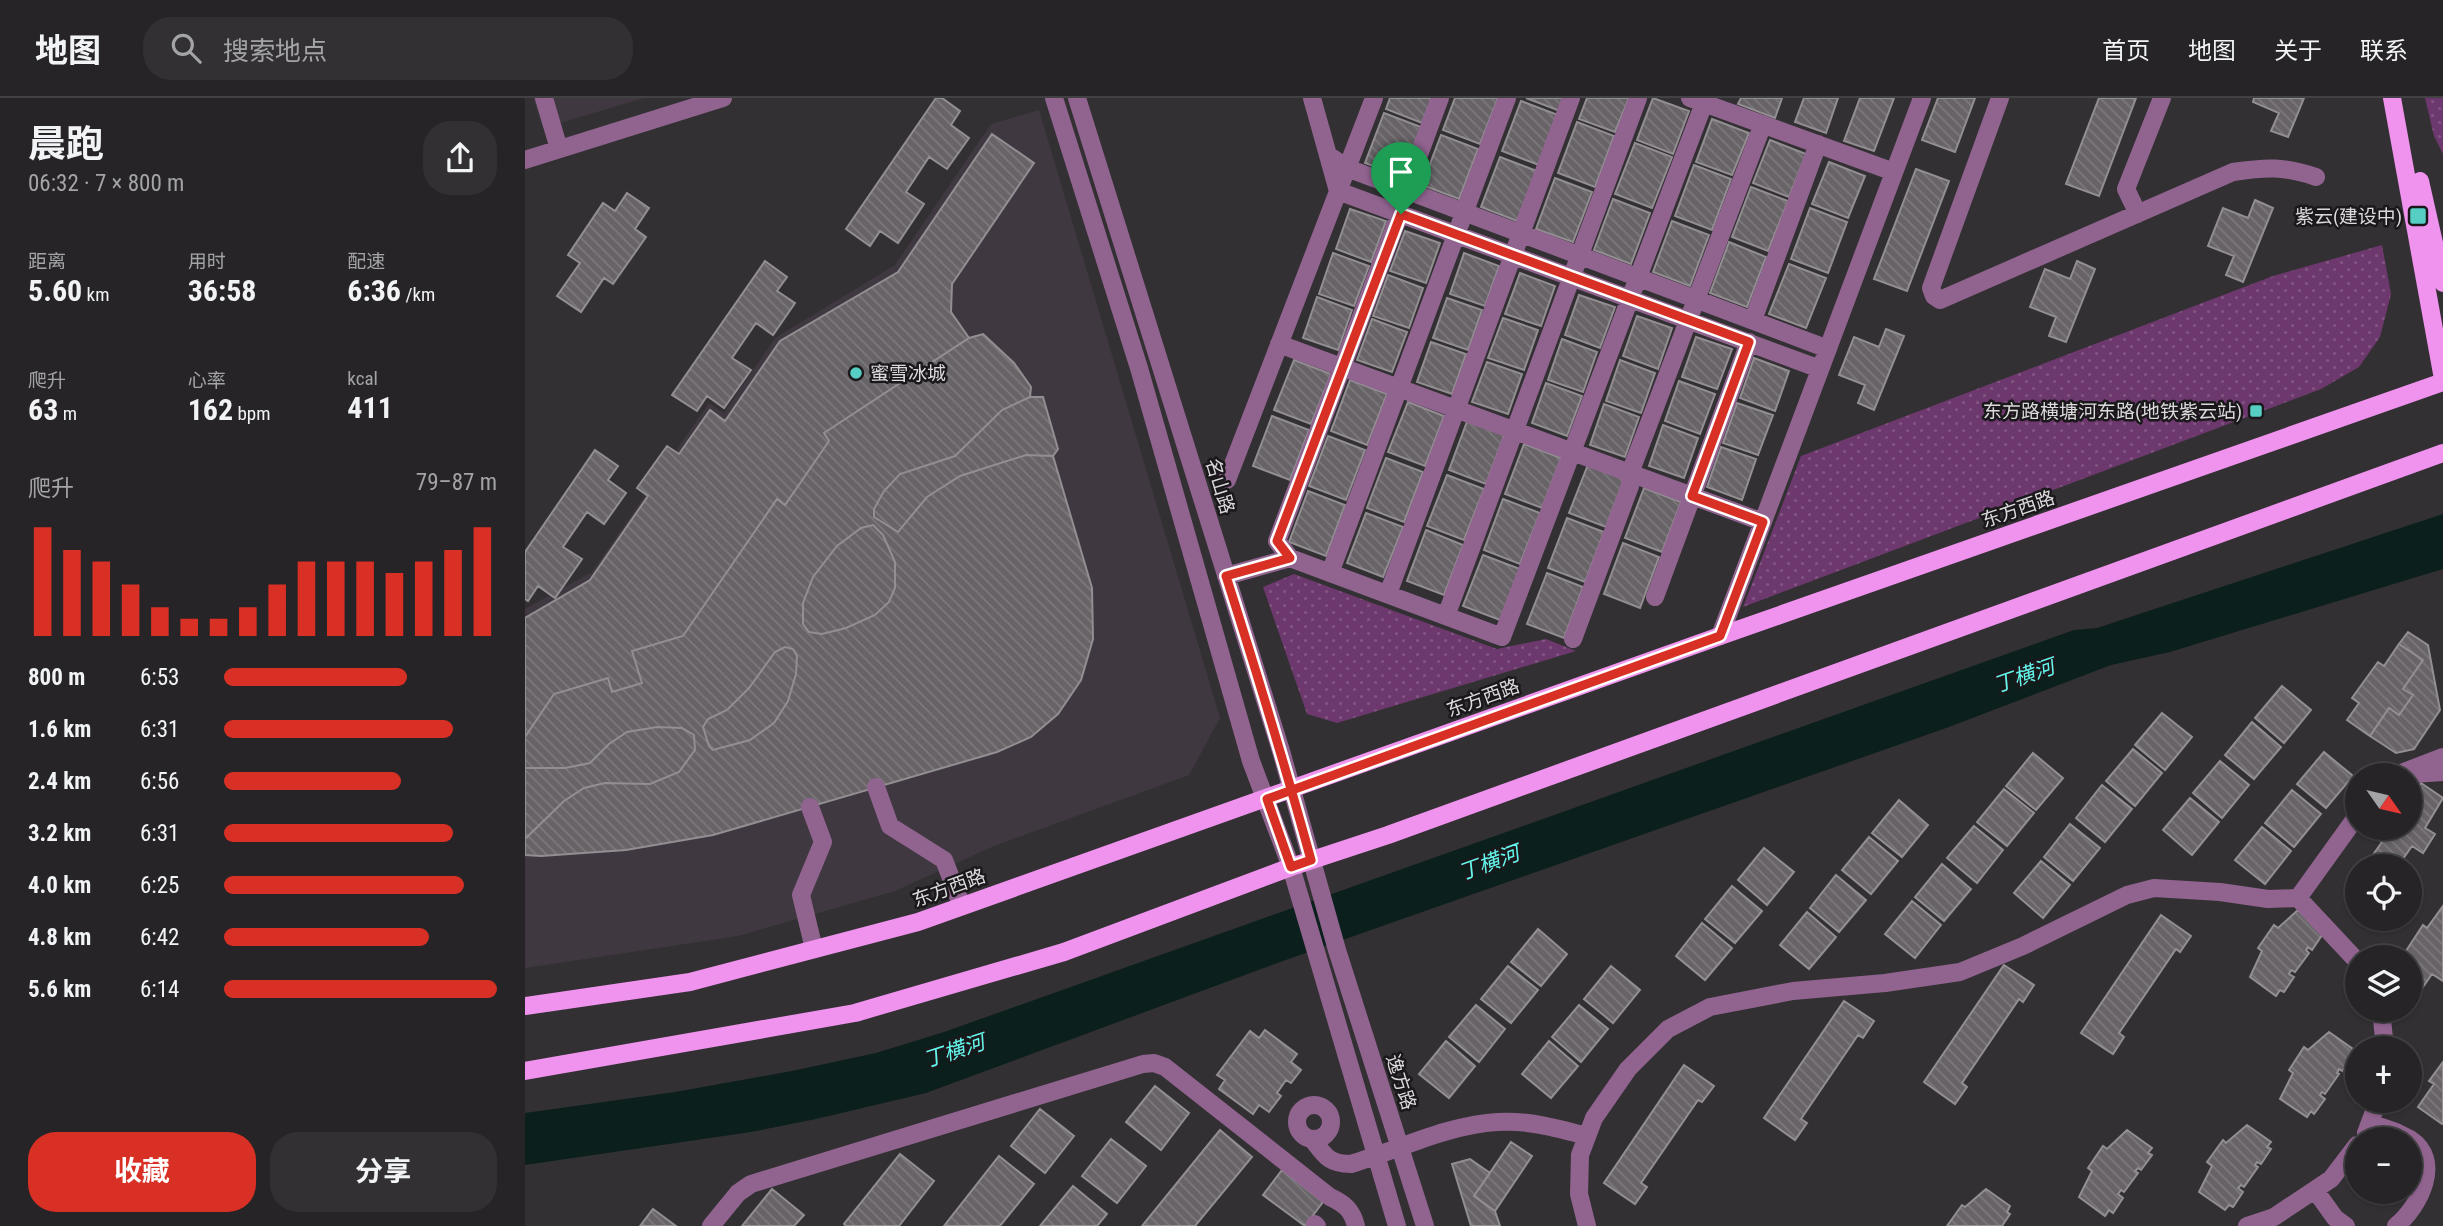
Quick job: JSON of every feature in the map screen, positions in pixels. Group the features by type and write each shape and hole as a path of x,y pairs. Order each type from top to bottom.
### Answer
{"main road":[{"path":"2392,98 2443,380"},
{"path":"2403,98 2443,283"},
{"name":"东方西路","path":"525,1006 690,982 918,922 1193,822 1267,799 2443,380"},
{"path":"525,1071 855,1013 1064,953 1291,867 1388,835 2443,453"}],"street":[{"path":"544,98 559,149"},
{"path":"525,160 723,98"},
{"path":"1054,98 1139,368 1251,761 1302,900 1397,1226"},
{"name":"名山路","path":"1077,98 1292,790 1319,887"},
{"path":"1312,98 1338,191"},
{"path":"1227,480 1374,98"},
{"path":"1405,190 1440,98"},
{"path":"1330,573 1507,98"},
{"path":"1388,594 1571,98"},
{"path":"1446,616 1638,98"},
{"path":"1720,636 1922,98"},
{"path":"2000,98 1931,288 1934,296 1940,300 2233,172 2268,166 2316,177"},
{"path":"2138,214 2126,189 2162,98"},
{"path":"1401,214 1277,541 1290,558 1502,637 1638,277 1697,100 1894,172"},
{"path":"1573,639 1630,485 1630,473 1763,124"},
{"path":"1752,320 1818,144"},
{"path":"1328,155 1347,168 1828,349"},
{"path":"1338,191 1820,369"},
{"path":"1655,597 1749,342"},
{"path":"1279,344 1763,522"},
{"path":"1226,576 1290,558"},
{"path":"2422,765 2443,757"},
{"path":"2422,774 2443,772"},
{"path":"876,787 890,826 944,860 962,906"},
{"path":"810,807 823,842 801,895 814,949"},
{"path":"2298,898 2345,833"},
{"name":"逸方路","path":"1319,887 1425,1226"},
{"path":"1587,1226 1579,1194 1580,1155 1594,1118 1627,1069 1668,1029 1710,1007 1793,991 1885,983 1960,972 2023,946 2127,895 2154,888 2220,892 2268,899 2298,898 2345,948"},
{"path":"711,1226 738,1193 751,1184 1154,1063 1165,1067 1330,1197 1342,1203 1353,1213 1356,1226"},
{"path":"1312,1139 1327,1158 1339,1164 1351,1164 1448,1132 1496,1122 1541,1124 1587,1136"},
{"path":"2422,1151 2427,1160 2428,1184 2422,1195"},
{"path":"2247,1226 2274,1217 2315,1190 2331,1178 2345,1160"},
{"path":"2315,1190 2335,1217 2346,1226"},
{"path":"2396,1226 2417,1204"}],"shaded area":[{"path":"533,98 644,98 543,128"},
{"path":"2425,98 2443,98 2443,154 2434,136"},
{"path":"1039,110 1220,718 1189,775 994,846 895,891 738,936 525,968 525,609 592,572 709,403 724,413 775,338 895,265 991,124"},
{"path":"2382,245 2391,294 2380,337 2359,367 2321,389 1743,607 1801,456 2273,276"},
{"path":"1294,574 1497,649 1546,639 1576,651 1337,723 1307,714 1263,587"}],"water":[{"name":"丁横河","path":"2443,514 2443,569 2170,652 2111,665 1949,727 1280,962 926,1093 751,1132 525,1165 525,1113 675,1092 792,1071 876,1053 944,1032 2074,630 2097,628"}],"building":[{"path":"936,98 942,98 960,111 951,125 969,138 947,169 929,157 906,192 924,204 898,243 880,231 870,246 846,229"},
{"path":"1390,98 1432,98 1422,123 1386,109"},
{"path":"1455,98 1498,98 1480,144 1443,130"},
{"path":"1526,98 1564,98 1560,111"},
{"path":"1587,98 1629,98 1615,132 1579,119"},
{"path":"1653,98 1689,111 1673,154 1637,140"},
{"path":"1741,98 1782,98 1775,118 1738,104"},
{"path":"1804,98 1838,98 1826,133 1795,122"},
{"path":"1860,98 1894,98 1874,151 1844,141"},
{"path":"1938,98 1975,98 1955,152 1922,140"},
{"path":"2099,98 2136,98 2099,196 2066,184"},
{"path":"2254,98 2304,98 2288,137 2271,131 2279,113 2253,102"},
{"path":"1521,101 1558,115 1539,165 1502,151"},
{"path":"1384,113 1421,127 1402,177 1365,163"},
{"path":"1712,119 1749,133 1732,175 1696,162"},
{"path":"1577,122 1614,136 1595,187 1558,173"},
{"path":"992,134 1034,163 952,284 951,312 969,338 824,433 829,441 785,505 777,499 683,636 632,651 642,683 612,692 608,678 554,694 525,737 525,618 590,580 648,496 637,488 667,446 679,454 710,410 725,421 780,341 898,272"},
{"path":"1441,135 1478,149 1459,199 1422,185"},
{"path":"1770,140 1806,154 1789,197 1753,183"},
{"path":"1635,143 1672,157 1652,208 1615,194"},
{"path":"1500,157 1537,171 1517,221 1481,207"},
{"path":"1829,162 1865,176 1848,218 1812,204"},
{"path":"1694,165 1731,179 1712,230 1675,216"},
{"path":"1916,169 1949,181 1907,291 1874,279"},
{"path":"1555,178 1592,192 1573,242 1536,229"},
{"path":"1751,187 1788,201 1768,251 1732,237"},
{"path":"627,193 649,208 635,229 646,237 613,284 604,278 581,312 557,296 580,263 568,255 603,203 615,211"},
{"path":"1613,199 1650,213 1631,264 1594,250"},
{"path":"2255,200 2273,208 2243,282 2226,275 2234,256 2208,246 2223,208 2248,218"},
{"path":"1810,208 1847,222 1828,273 1791,259"},
{"path":"1350,209 1386,221 1371,262 1336,249"},
{"path":"1672,221 1709,235 1690,286 1653,272"},
{"path":"1405,231 1440,243 1426,283 1390,271"},
{"path":"1729,242 1766,257 1747,307 1710,293"},
{"path":"1333,253 1369,266 1354,306 1319,294"},
{"path":"1464,253 1499,266 1485,306 1450,294"},
{"path":"765,261 787,277 777,291 795,303 773,335 756,323 732,358 751,370 724,408 707,396 697,411 672,395"},
{"path":"2077,261 2095,269 2066,342 2049,336 2056,317 2030,307 2045,269 2070,279"},
{"path":"1789,264 1826,278 1806,328 1769,314"},
{"path":"1520,273 1555,286 1541,326 1505,314"},
{"path":"1388,275 1423,288 1409,328 1373,316"},
{"path":"1579,295 1615,307 1600,348 1565,335"},
{"path":"1317,297 1352,310 1338,350 1303,338"},
{"path":"1447,298 1482,310 1468,350 1433,338"},
{"path":"1637,316 1672,328 1658,369 1623,356"},
{"path":"1503,318 1538,330 1524,370 1488,358"},
{"path":"1372,319 1407,332 1392,372 1357,360"},
{"path":"1886,329 1904,336 1874,410 1858,403 1865,385 1839,375 1854,337 1879,347"},
{"path":"983,334 1014,363 1031,387 1030,397 1002,410 955,456 900,474 884,491 874,509 874,517 898,532 927,497 960,476 1026,455 1053,456 1092,588 1093,639 1081,680 1058,714 1031,737 997,752 713,835 626,850 525,855 525,839 564,801 584,788 605,783 650,784 679,772 695,750 694,735 682,728 657,727 627,732 609,744 590,763 565,768 525,768 525,737 554,694 608,678 612,692 642,683 632,651 683,636 777,499 785,505 829,441 824,433 969,338"},
{"path":"1696,337 1732,349 1717,389 1682,377"},
{"path":"1562,339 1597,352 1583,392 1548,380"},
{"path":"1431,342 1466,354 1452,394 1417,382"},
{"path":"1754,358 1789,371 1775,411 1740,398"},
{"path":"1294,360 1331,374 1311,424 1274,410"},
{"path":"1620,360 1655,373 1641,413 1606,401"},
{"path":"1487,362 1522,374 1508,414 1472,402"},
{"path":"1350,380 1387,394 1367,445 1331,431"},
{"path":"1679,381 1715,394 1700,434 1665,421"},
{"path":"1546,383 1582,396 1567,436 1532,423"},
{"path":"1030,397 1043,397 1058,449 1053,456 1026,455 960,476 927,497 898,532 874,517 874,509 884,491 900,474 955,456 1002,410"},
{"path":"1408,402 1444,416 1425,466 1388,452"},
{"path":"1737,403 1773,415 1758,455 1723,443"},
{"path":"1604,404 1639,417 1625,457 1590,445"},
{"path":"1272,416 1309,430 1290,480 1253,466"},
{"path":"1468,419 1505,433 1486,484 1449,470"},
{"path":"1663,425 1698,438 1684,478 1649,466"},
{"path":"1328,436 1365,450 1346,500 1309,486"},
{"path":"1524,444 1561,458 1542,508 1505,494"},
{"path":"1721,447 1756,459 1742,500 1707,487"},
{"path":"595,450 618,466 608,480 626,493 604,524 587,512 563,547 582,559 555,598 538,586 528,601 525,599 525,552"},
{"path":"1386,458 1423,472 1404,522 1367,508"},
{"path":"1589,462 1625,476 1606,527 1569,513"},
{"path":"1447,475 1484,489 1464,540 1427,526"},
{"path":"1644,488 1681,502 1662,552 1625,538"},
{"path":"1308,491 1345,505 1326,556 1289,542"},
{"path":"1503,499 1540,513 1520,564 1484,550"},
{"path":"1366,513 1403,527 1383,577 1347,563"},
{"path":"1567,518 1604,532 1585,582 1548,568"},
{"path":"873,525 883,535 895,562 895,588 889,602 875,615 846,628 822,634 809,632 803,624 803,603 813,577 837,546 861,528"},
{"path":"1426,530 1463,545 1444,595 1407,581"},
{"path":"1623,543 1659,557 1640,608 1604,594"},
{"path":"1483,555 1520,569 1500,620 1463,606"},
{"path":"1547,573 1583,587 1564,638 1527,624"},
{"path":"2408,632 2428,645 2440,710 2414,749 2396,753 2370,736 2389,708 2399,715 2413,695 2403,689 2423,660 2399,644"},
{"path":"2399,644 2423,660 2403,689 2413,695 2399,715 2389,708 2370,736 2347,720 2359,703 2352,698 2378,662 2384,666"},
{"path":"785,647 793,649 797,656 796,674 788,701 774,723 750,740 713,750 703,727 708,719 727,710 749,688 775,652"},
{"path":"2282,686 2311,710 2284,743 2255,718"},
{"path":"2162,713 2192,737 2165,770 2135,745"},
{"path":"2252,722 2281,747 2254,779 2225,755"},
{"path":"657,727 682,728 694,735 695,750 679,772 650,784 605,783 584,788 564,801 525,839 525,768 565,768 590,763 609,744 627,732"},
{"path":"2133,749 2162,773 2135,806 2106,781"},
{"path":"2324,752 2345,769 2345,785 2326,808 2297,784"},
{"path":"2033,753 2063,778 2036,810 2006,786"},
{"path":"2220,761 2249,785 2222,818 2193,793"},
{"path":"2422,784 2443,798 2425,828 2435,834 2423,853 2412,846 2406,854 2374,854 2382,842 2379,840 2422,840"},
{"path":"2102,785 2132,809 2105,842 2076,818"},
{"path":"2004,789 2034,813 2007,846 1977,822"},
{"path":"2292,790 2321,814 2294,847 2265,823"},
{"path":"2190,798 2219,822 2192,855 2163,830"},
{"path":"1899,800 1928,825 1902,857 1872,833"},
{"path":"2070,824 2100,848 2073,881 2044,857"},
{"path":"1974,826 2003,850 1977,883 1947,858"},
{"path":"2262,827 2291,851 2265,884 2235,860"},
{"path":"1869,837 1898,861 1871,894 1842,870"},
{"path":"1764,848 1794,872 1767,905 1738,880"},
{"path":"2041,861 2070,885 2043,918 2014,893"},
{"path":"1942,864 1971,889 1944,921 1915,897"},
{"path":"1836,875 1866,900 1839,932 1810,908"},
{"path":"1732,886 1762,911 1735,943 1705,919"},
{"path":"1912,901 1941,925 1915,958 1885,934"},
{"path":"2443,906 2443,981 2432,974 2422,988 2422,945 2410,945 2419,931 2422,931 2423,925 2427,928"},
{"path":"2298,910 2322,935 2312,950 2308,947 2306,950 2309,953 2295,972 2291,970 2289,974 2294,977 2284,992 2280,990 2276,996 2250,977 2262,951 2258,948 2274,925 2278,928"},
{"path":"1807,912 1836,937 1809,969 1780,945"},
{"path":"2161,915 2191,936 2180,952 2176,949 2119,1033 2124,1037 2113,1054 2081,1033"},
{"path":"1702,923 1732,948 1705,980 1676,956"},
{"path":"1538,929 1567,954 1541,986 1511,962"},
{"path":"2004,965 2034,985 2023,1002 2019,999 1962,1083 1967,1087 1955,1104 1924,1082"},
{"path":"1508,966 1538,990 1511,1023 1481,999"},
{"path":"1611,966 1640,990 1613,1023 1584,999"},
{"path":"1844,1001 1874,1021 1863,1038 1858,1035 1801,1119 1807,1123 1795,1140 1764,1118"},
{"path":"1476,1005 1505,1029 1479,1062 1449,1037"},
{"path":"1579,1005 1608,1029 1581,1062 1552,1037"},
{"path":"1265,1030 1297,1054 1291,1062 1301,1070 1291,1083 1286,1080 1277,1093 1281,1096 1269,1112 1259,1105 1253,1114 1219,1089 1225,1080 1217,1075 1250,1031 1259,1038"},
{"path":"2329,1032 2345,1043 2345,1067 2342,1071 2339,1069 2339,1074 2325,1094 2322,1092 2320,1095 2325,1099 2314,1114 2311,1111 2307,1117 2280,1099 2293,1073 2289,1070 2304,1047 2308,1050"},
{"path":"1446,1041 1475,1066 1449,1098 1419,1074"},
{"path":"1549,1041 1578,1066 1551,1098 1522,1074"},
{"path":"2443,1062 2442,1124 2422,1110 2422,1101 2434,1084 2429,1081"},
{"path":"1684,1065 1714,1086 1702,1102 1698,1100 1641,1183 1647,1187 1635,1204 1604,1183"},
{"path":"1155,1086 1189,1113 1161,1150 1126,1122"},
{"path":"1040,1109 1074,1136 1045,1173 1011,1146"},
{"path":"2247,1125 2271,1142 2267,1147 2271,1149 2261,1164 2257,1162 2255,1165 2258,1167 2244,1187 2241,1185 2238,1188 2243,1192 2233,1207 2229,1205 2225,1210 2199,1192 2212,1166 2207,1162 2223,1140 2226,1143"},
{"path":"1220,1130 1252,1157 1195,1226 1142,1226"},
{"path":"2127,1130 2152,1148 2148,1153 2152,1155 2141,1170 2138,1168 2135,1171 2138,1173 2124,1192 2121,1190 2118,1194 2123,1198 2113,1213 2109,1210 2105,1216 2079,1197 2092,1171 2088,1168 2103,1146 2107,1149"},
{"path":"1111,1139 1146,1166 1117,1203 1082,1176"},
{"path":"1511,1142 1532,1156 1495,1211 1474,1196"},
{"path":"900,1154 934,1181 899,1226 846,1226 844,1224"},
{"path":"999,1156 1034,1184 1000,1226 944,1226"},
{"path":"1470,1159 1490,1173 1474,1196 1495,1211 1500,1226 1471,1226 1452,1164"},
{"path":"1282,1170 1323,1202 1305,1226 1263,1195"},
{"path":"1073,1186 1107,1214 1097,1226 1040,1226"},
{"path":"772,1189 804,1215 794,1226 742,1226"},
{"path":"1986,1189 2010,1206 2007,1212 2010,1214 2002,1226 1947,1226 1962,1205 1965,1207"},
{"path":"653,1209 676,1226 640,1226"}],"place":[{"name":"紫云(建设中)","path":"2418,216"},
{"name":"蜜雪冰城","path":"856,373"},
{"name":"东方路横塘河东路(地铁紫云站)","path":"2256,411"}],"route":[{"path":"1401,214 1277,541 1290,558 1226,576 1281,751 1292,790 1311,860 1291,867 1267,799 1292,790 1377,759 1549,697 1720,636 1763,522 1692,496 1749,342 1401,214"}]}
